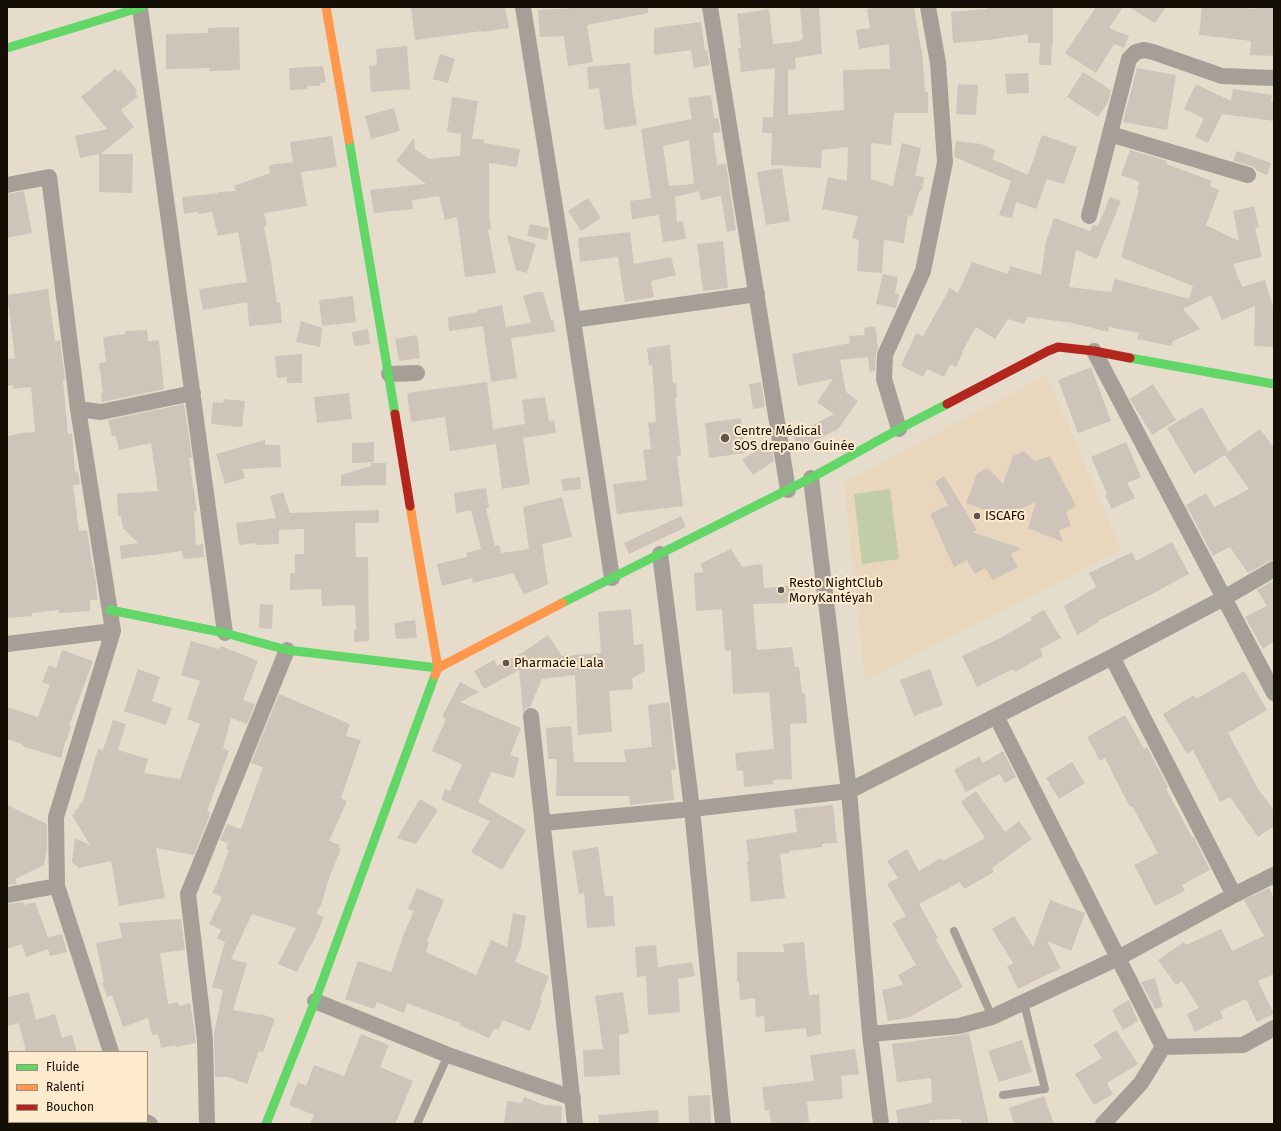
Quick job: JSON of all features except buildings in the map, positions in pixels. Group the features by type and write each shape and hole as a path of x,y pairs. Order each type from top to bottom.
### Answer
{"street":[{"path":"7,48 141,7 225,633"},
{"path":"266,1124 315,1001 438,668 326,7"},
{"path":"523,7 612,578"},
{"path":"710,7 788,490"},
{"path":"899,429 884,380 885,355 923,271 944,162 938,63 928,7"},
{"path":"1089,216 1129,59 1136,52 1144,50 1153,52 1222,76 1274,78"},
{"path":"1110,134 1248,175"},
{"path":"7,185 49,177 78,409 113,631 56,817 57,886 111,1051"},
{"path":"573,320 757,294"},
{"path":"110,610 225,633 287,650 438,668 522,623 788,490 899,429 1058,347 1094,351 1274,384"},
{"path":"1094,351 1274,693"},
{"path":"389,374 417,373"},
{"path":"78,409 101,412 193,393"},
{"path":"811,478 849,791 870,1034 881,1124"},
{"path":"660,554 692,809 723,1124"},
{"path":"543,823 692,809 849,791 1224,598 1274,569"},
{"path":"7,644 113,631"},
{"path":"207,1124 205,1040 188,894 287,650"},
{"path":"1112,656 1234,895"},
{"path":"531,716 575,1124"},
{"path":"996,716 1163,1048"},
{"path":"870,1034 959,1026 992,1017 1118,958 1274,875"},
{"path":"7,895 57,886"},
{"path":"315,1001 448,1055 572,1098"},
{"path":"1163,1048 1242,1045 1274,1028"},
{"path":"1103,1124 1141,1083 1163,1048"}],"lane":[{"path":"954,931 992,1017"},
{"path":"1003,1095 1045,1089 1024,1003"},
{"path":"417,1124 448,1055"}],"shaded area":[{"name":"ISCAFG","path":"1047,375 1121,550 865,681 844,482"}],"green space":[{"path":"890,489 899,559 862,564 854,494"}],"traffic: fast":[{"path":"7,48 142,7"},
{"path":"349,140 395,414"},
{"path":"1130,358 1274,384"},
{"path":"562,603 811,478 947,404"},
{"path":"110,610 225,633 287,650 438,668 437,662"},
{"path":"266,1124 315,1001 435,675"}],"traffic: slow":[{"path":"326,7 349,140"},
{"path":"410,506 437,662"},
{"path":"435,675 438,668 562,603"}],"traffic: jam":[{"path":"947,404 1058,347 1094,351 1130,358"},
{"path":"395,414 410,506"}],"place":[{"name":"Centre Médical SOS drepano Guinée","path":"725,438"},
{"name":"ISCAFG","path":"977,516"},
{"name":"Resto NightClub MoryKantéyah","path":"781,590"},
{"name":"Pharmacie Lala","path":"506,663"}]}
